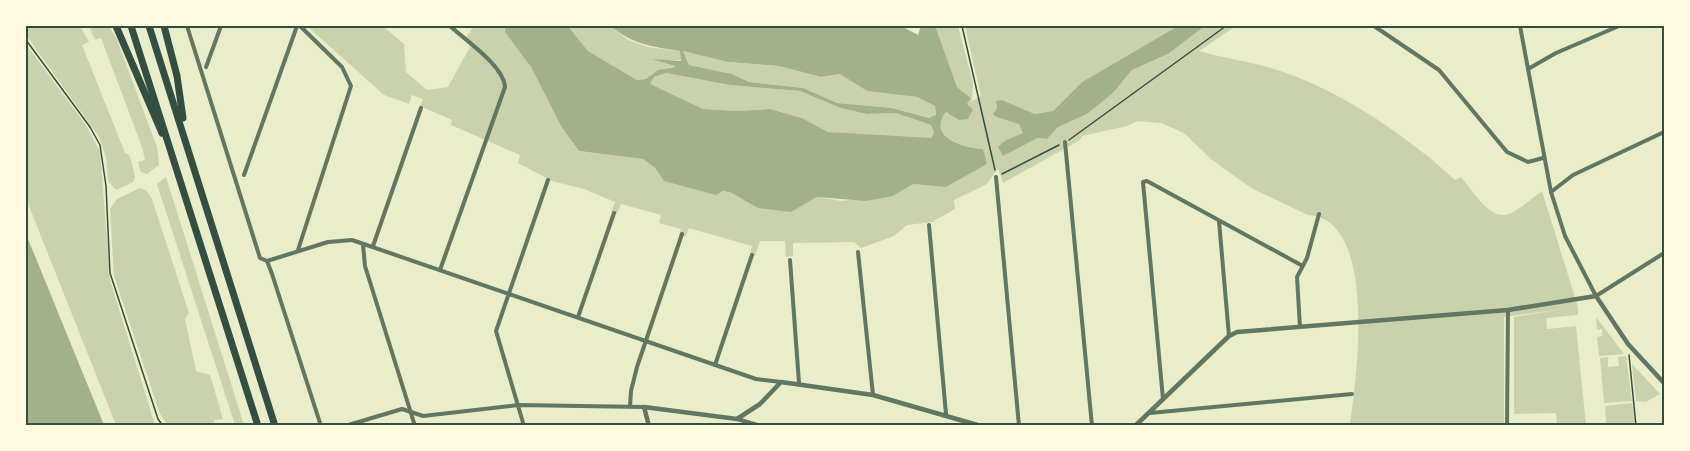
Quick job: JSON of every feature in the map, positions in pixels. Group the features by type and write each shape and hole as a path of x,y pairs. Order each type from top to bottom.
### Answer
{"highway":[{"path":"116,26 161,130 170,145"},
{"path":"131,26 258,426"},
{"path":"149,26 275,426"},
{"path":"164,26 177,76 186,138"}],"street":[{"path":"187,26 260,258 267,261 328,242 352,240 756,379 799,383 873,395 946,414 981,426"},
{"path":"206,68 221,26"},
{"path":"244,175 298,26 342,67 351,86 298,250"},
{"path":"440,270 504,93 505,81 497,68 450,26"},
{"path":"1374,26 1439,70 1507,152 1528,162 1543,158"},
{"path":"1520,26 1543,158 1565,236 1596,296 1628,344 1665,382"},
{"path":"1603,32 1605,26"},
{"path":"1528,69 1546,58 1619,26"},
{"path":"373,246 421,108"},
{"path":"1551,192 1573,175 1665,132"},
{"path":"1065,142 1092,426"},
{"path":"996,177 1019,426"},
{"path":"524,426 496,332 548,180"},
{"path":"1162,399 1143,182 1147,181 1301,265"},
{"path":"578,317 614,213"},
{"path":"1300,327 1297,277 1301,265 1307,258 1319,214"},
{"path":"1219,220 1229,336"},
{"path":"928,225 946,414"},
{"path":"630,406 631,391 682,234"},
{"path":"363,245 365,266 415,426"},
{"path":"858,252 873,395"},
{"path":"1135,426 1229,336 1246,331 1508,310 1596,296 1665,253"},
{"path":"715,364 752,255"},
{"path":"790,260 799,383"},
{"path":"267,261 321,426"},
{"path":"1507,426 1508,310"},
{"path":"737,419 760,404 781,382"},
{"path":"1148,413 1352,394"},
{"path":"345,426 402,409 423,416 518,405 644,407 737,419 761,426"},
{"path":"644,407 649,426"}],"path":[{"path":"962,26 996,177 1065,142 1226,26"},
{"path":"26,39 90,127 100,145 106,186 110,273 158,418 163,426"},
{"path":"1628,344 1636,426"}],"shaded area":[{"path":"26,26 80,26 89,42 82,45 125,153 130,156 135,177 133,182 116,190 108,181 106,157 99,137 26,35"},
{"path":"89,26 109,26 117,40 157,147 159,165 147,174 141,172 138,162 145,160 142,147 101,38 95,40"},
{"path":"307,26 383,26 404,44 406,72 427,90 448,87 470,47 466,37 474,26 506,26 506,32 531,67 562,128 579,151 643,159 655,168 664,181 732,193 744,199 791,212 817,197 841,201 893,196 913,184 946,187 986,164 983,149 966,146 950,139 941,128 946,112 959,119 968,119 970,116 967,104 971,98 957,87 936,28 927,26 958,26 973,83 972,101 981,96 965,26 1178,26 1082,82 1053,111 1035,114 1002,100 993,114 1020,124 1023,133 1006,140 1003,156 1038,138 1047,139 1058,127 1087,114 1113,93 1132,70 1168,54 1205,26 1236,26 1199,51 1295,76 1345,100 1415,146 1455,180 1461,177 1483,204 1496,214 1511,213 1542,191 1578,307 1578,315 1546,318 1547,329 1576,326 1586,425 1557,425 1556,413 1514,414 1514,317 1563,309 1504,317 1504,425 1350,425 1356,374 1358,305 1354,271 1345,243 1330,223 1251,188 1211,159 1184,133 1161,123 1138,121 1127,126 1082,136 1080,140 1003,183 998,168 987,184 954,200 955,209 932,222 907,225 894,236 861,248 854,242 793,243 793,256 786,257 785,241 760,241 755,256 750,254 752,246 689,228 685,237 679,235 681,229 659,223 661,215 621,204 617,214 611,212 615,202 584,189 552,181 518,163 520,155 451,125 452,120 420,106 423,99 412,95 409,104 384,95"},
{"path":"506,26 568,26 588,51 637,80 646,79 658,70 674,67 652,59 681,61 680,51 635,41 610,26 901,26 918,35 921,26 936,28 957,87 971,98 967,104 973,110 968,119 959,120 946,112 941,121 941,128 950,140 983,149 987,164 946,187 913,184 893,196 866,201 817,197 791,212 758,208 732,193 723,191 716,195 664,181 655,168 643,159 579,151 562,128 531,67 505,32","holes":["683,51 728,62 779,66 821,77 840,74 867,91 917,97 935,106 936,115 929,118 892,108 837,103 803,88 749,82 732,74 689,65","666,73 730,85 800,91 841,108 867,114 896,113 931,125 934,133 931,138 828,132 802,118 770,109 739,111 703,109 650,84 654,77"]},
{"path":"568,26 610,26 628,40 648,47 680,51 682,60 663,60 675,66 658,70 646,79 637,80 588,51"},
{"path":"1178,26 1205,26 1168,54 1132,70 1113,93 1087,114 1058,127 1047,139 1038,138 1003,156 998,147 1006,140 1023,133 1019,124 993,114 997,108 996,101 1002,100 1035,114 1053,111 1082,82"},
{"path":"26,44 85,124 100,151 110,280 155,425 116,425 29,206 26,196"},
{"path":"683,51 728,62 779,66 821,77 840,74 867,91 917,97 935,106 936,116 929,118 892,108 837,103 803,88 749,82 732,74 689,65"},
{"path":"666,73 730,85 800,91 867,114 896,113 931,125 934,133 931,138 899,138 828,132 802,118 770,109 739,111 703,109 649,84 654,77"},
{"path":"166,177 244,425 235,425 157,184"},
{"path":"140,188 146,190 152,199 189,313 185,319 196,371 210,375 223,419 214,420 215,425 168,425 160,414 114,276 110,209 117,199"},
{"path":"26,234 104,425 26,425"},
{"path":"1596,317 1624,354 1599,356 1597,337 1602,336 1602,329 1597,330"},
{"path":"1626,356 1632,401 1604,403 1600,358 1608,357 1608,367 1619,366 1618,357"},
{"path":"1632,364 1660,394 1646,402 1636,401"},
{"path":"1632,403 1635,425 1606,425 1605,406"}]}
